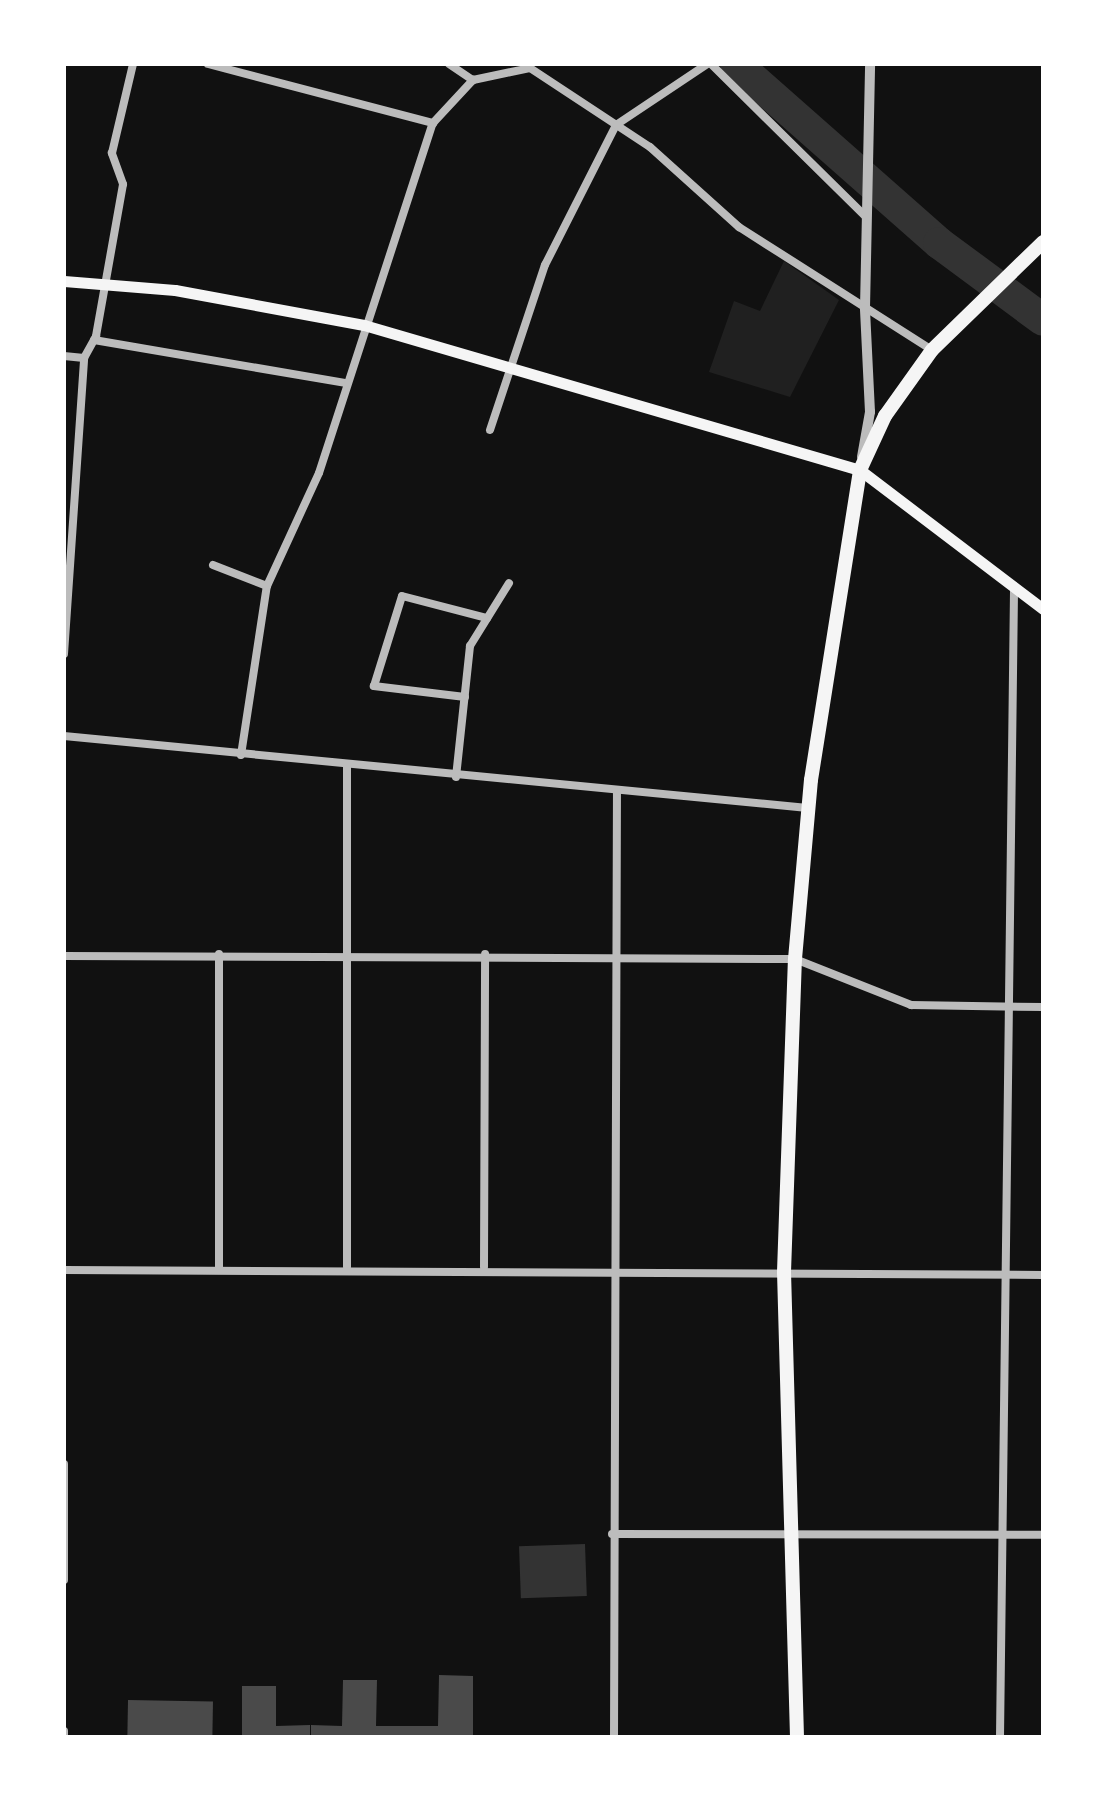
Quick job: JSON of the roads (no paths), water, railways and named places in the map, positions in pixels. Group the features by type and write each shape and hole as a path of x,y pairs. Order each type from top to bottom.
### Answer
{"highway":[{"path":"797,1737 784,1272 795,959 808,808 860,470 885,416 932,350 1043,242"}],"main road":[{"path":"64,281 248,300 364,325 508,370 860,470 1043,609"}],"street":[{"path":"64,654 84,358 94,340 123,184 112,153 133,64"},
{"path":"208,64 433,123"},
{"path":"449,64 473,80"},
{"path":"490,430 545,265 616,125 709,64 866,212"},
{"path":"860,470 870,412 865,308 870,64"},
{"path":"241,755 267,586 319,473 364,325 433,123 473,80 530,68 616,125 739,227 932,350"},
{"path":"94,340 346,383"},
{"path":"64,356 84,358"},
{"path":"213,565 267,586"},
{"path":"456,777 470,646 509,583"},
{"path":"1000,1737 1014,586"},
{"path":"465,697 374,686 402,596 487,618"},
{"path":"64,736 347,767 808,808"},
{"path":"347,767 347,1267"},
{"path":"614,1737 612,1271 619,955 617,792"},
{"path":"219,954 219,1267"},
{"path":"64,956 485,954 795,959 911,1005 1043,1007"},
{"path":"484,1267 485,954"},
{"path":"64,1270 484,1267 1043,1275"},
{"path":"64,1464 64,1580"},
{"path":"612,1534 1043,1535"}],"waterway":[{"path":"736,64 939,243 1043,320"}]}
